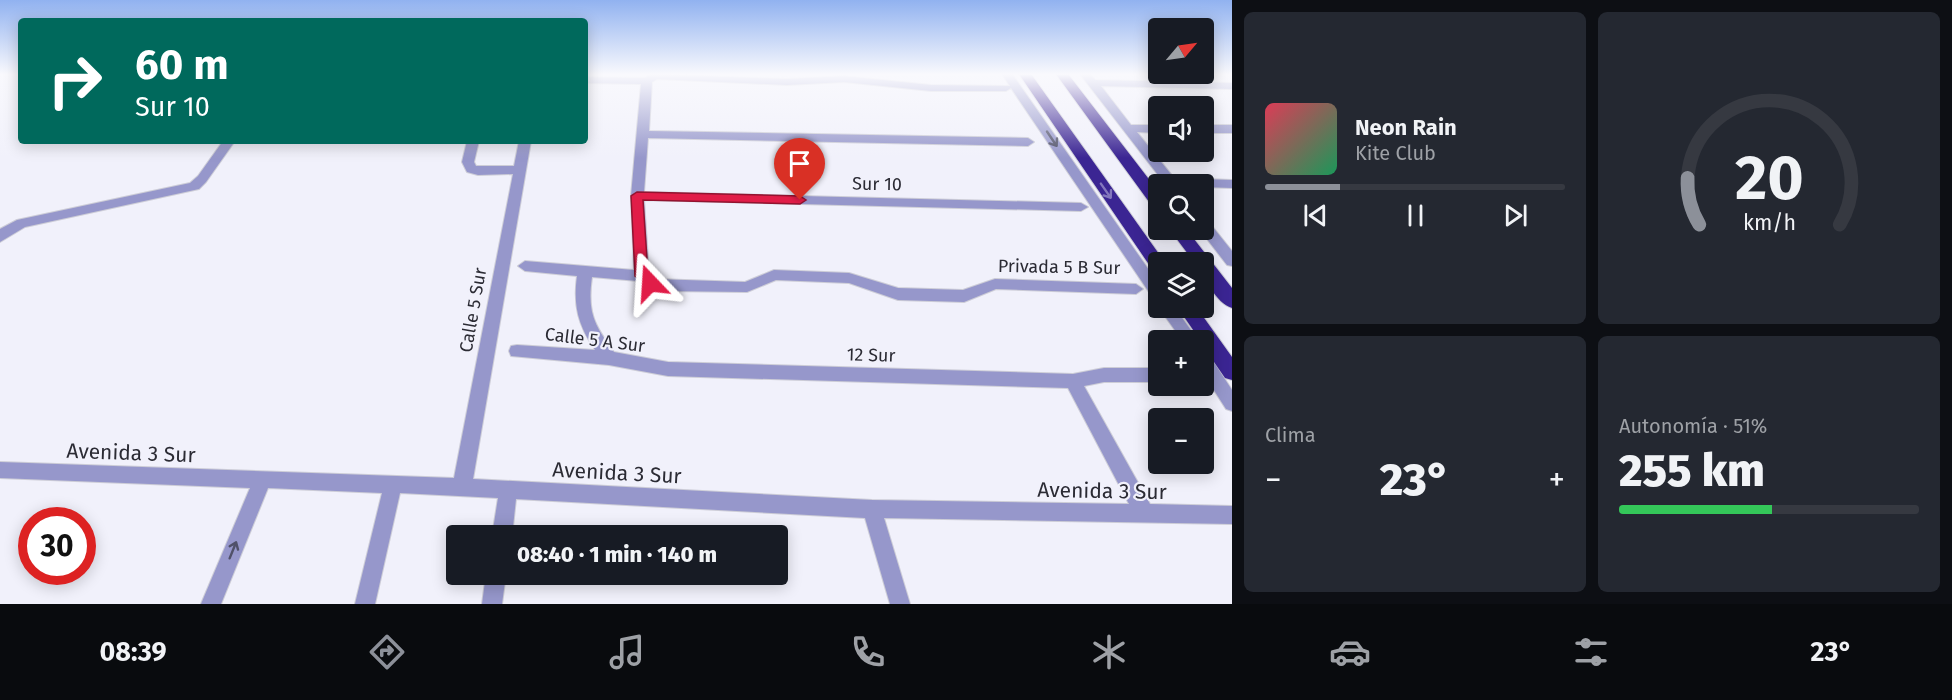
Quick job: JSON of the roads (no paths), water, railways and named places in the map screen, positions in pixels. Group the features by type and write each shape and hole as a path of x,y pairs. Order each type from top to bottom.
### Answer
{"highway":[{"path":"1045,102 1149,252"},
{"path":"1083,102 1148,189"},
{"path":"1186,240 1195,252"},
{"path":"1214,277 1232,301"},
{"path":"1194,318 1232,372"}],"street":[{"path":"642,276 637,196 641,134 647,102"},
{"path":"1026,102 1148,279"},
{"path":"1108,102 1164,174"},
{"path":"1128,128 1148,129"},
{"path":"1214,129 1232,129"},
{"path":"641,134 1028,142"},
{"path":"0,237 12,227 22,223 194,186 202,179 227,144"},
{"path":"472,144 468,162 471,169 478,171 520,170"},
{"name":"Calle 5 Sur","path":"462,487 524,144"},
{"path":"1214,184 1232,184"},
{"name":"Sur 10","path":"637,196 1081,207"},
{"path":"1214,238 1232,261"},
{"name":"Privada 5 B Sur","path":"525,266 642,276 650,283 662,286 747,287 774,275 849,278 898,294 964,296 995,284 1136,289"},
{"path":"585,272 580,302 583,317 609,358"},
{"name":"Calle 5 A Sur","path":"517,351 609,358 669,369"},
{"name":"12 Sur","path":"669,369 1073,381 1104,375 1148,375"},
{"path":"1214,377 1232,404"},
{"path":"1073,381 1145,515"},
{"name":"Avenida 3 Sur","path":"0,470 508,489 873,509 1232,515"},
{"path":"211,604 262,481"},
{"path":"365,604 393,484"},
{"path":"503,525 508,489"},
{"path":"873,509 900,604"},
{"path":"492,604 495,585"}]}
